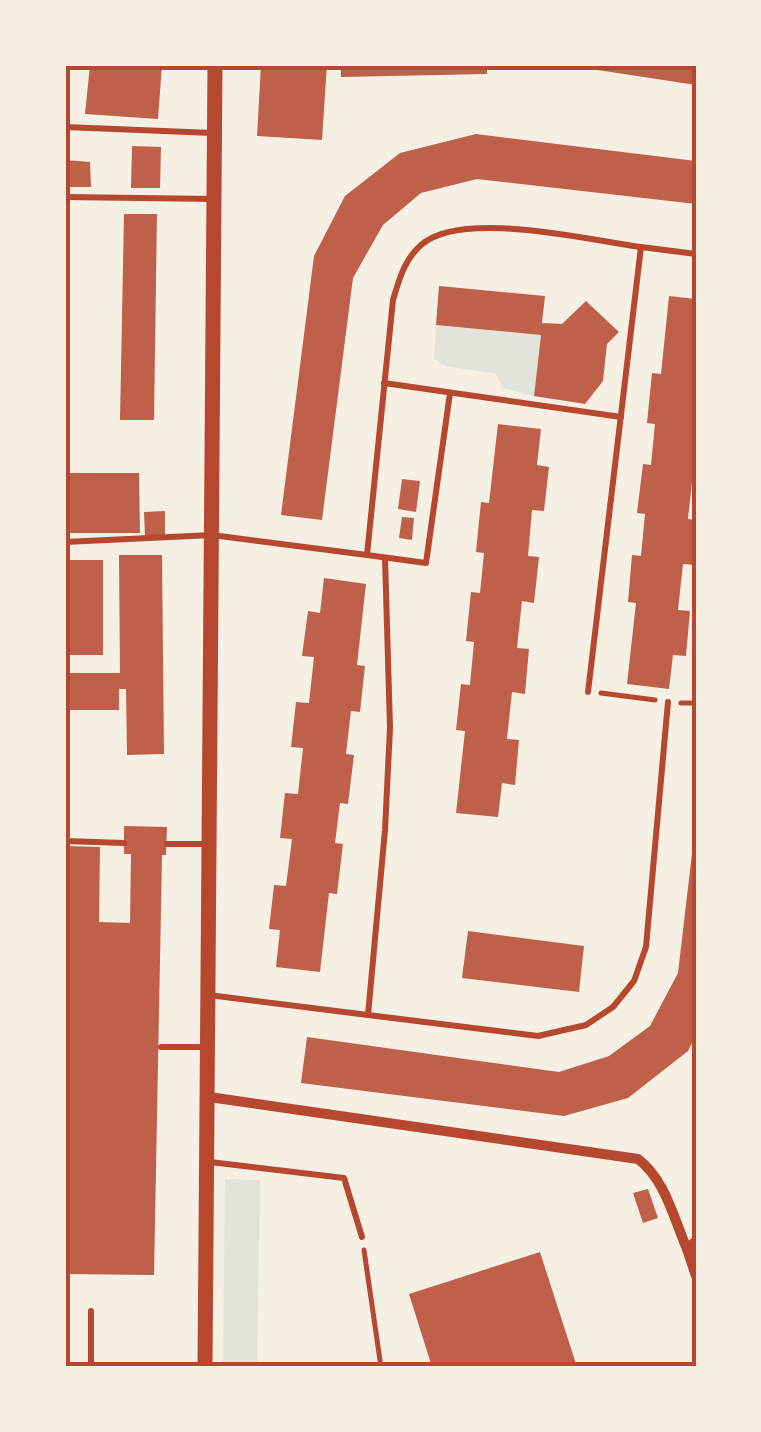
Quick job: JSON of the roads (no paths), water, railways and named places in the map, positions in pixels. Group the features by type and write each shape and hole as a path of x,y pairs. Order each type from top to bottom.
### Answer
{"street":[{"path":"205,1367 214,65"},
{"path":"209,1098 638,1158 650,1168 692,1245 696,1276"}],"lane":[{"path":"65,127 214,133"},
{"path":"65,197 214,199"},
{"path":"367,555 394,300 402,269 422,244 450,229 483,226 696,254"},
{"path":"588,692 641,246"},
{"path":"384,383 620,417"},
{"path":"65,542 212,536 426,563 450,392"},
{"path":"368,1014 386,830 390,728 385,558"},
{"path":"210,995 538,1036 586,1025 613,1007 634,981 646,946 668,702"},
{"path":"65,842 124,842"},
{"path":"166,844 210,844"},
{"path":"161,1047 209,1047"},
{"path":"209,1162 344,1178 362,1237"},
{"path":"92,1312 92,1367"}]}
